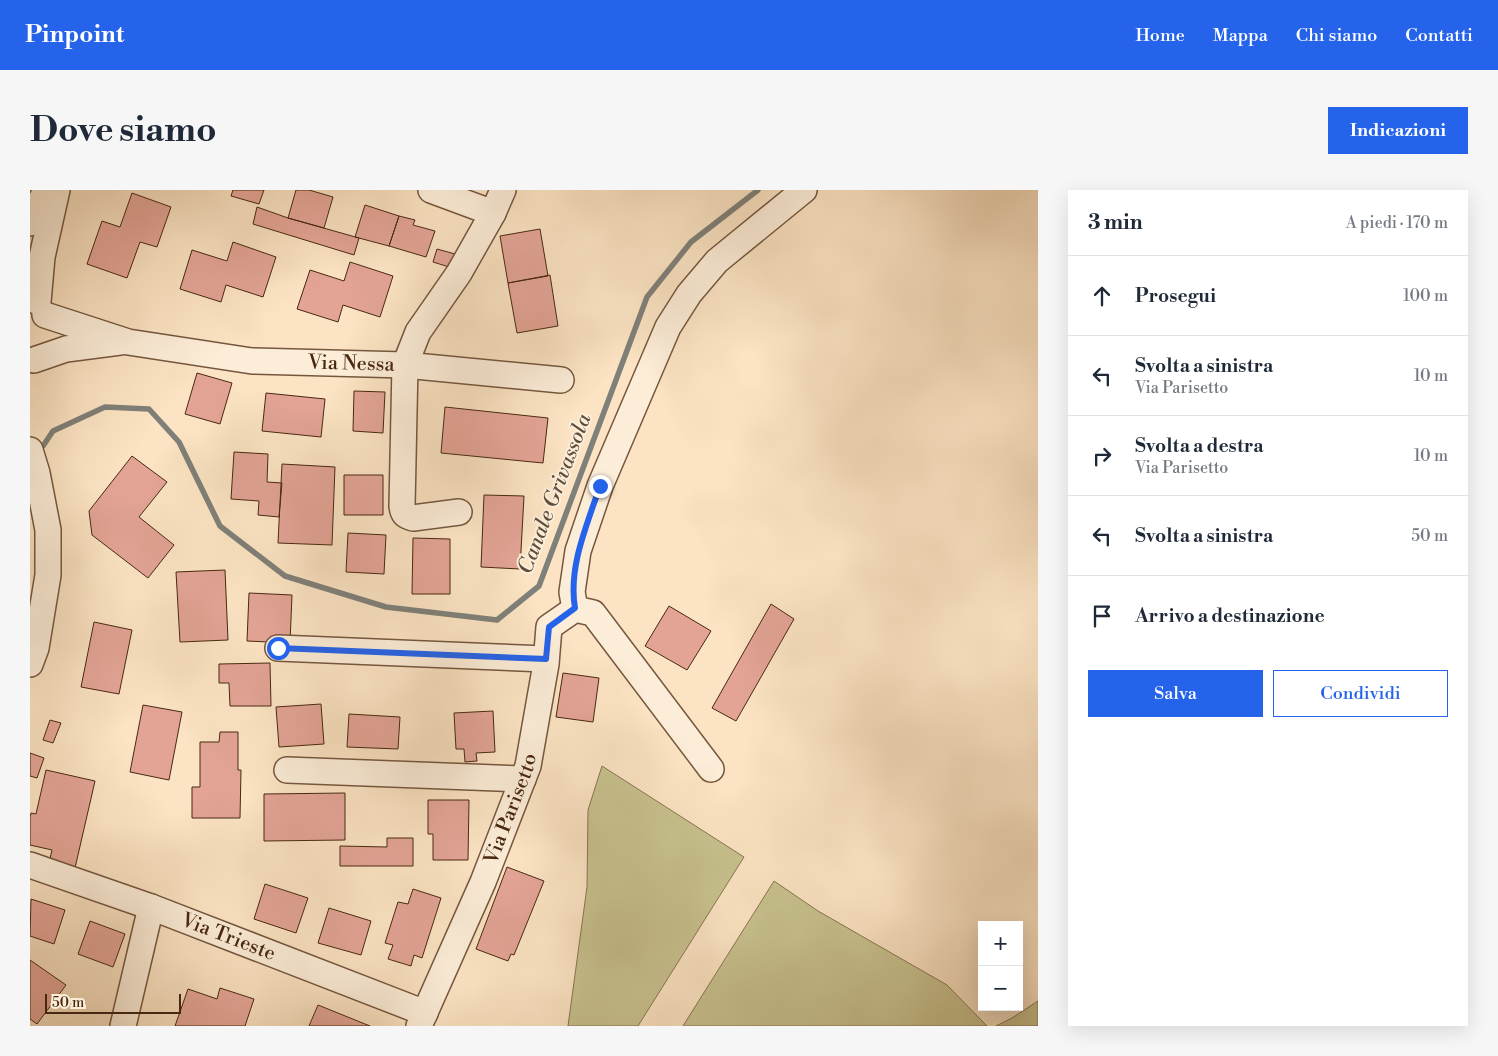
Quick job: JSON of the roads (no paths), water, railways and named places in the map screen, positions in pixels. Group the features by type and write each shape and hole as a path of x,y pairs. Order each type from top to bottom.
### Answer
{"street":[{"path":"30,223 46,190"},
{"path":"32,361 41,350 46,339 47,327 38,304 42,257 57,190"},
{"path":"431,190 493,213"},
{"name":"Via Nessa","path":"128,342 265,362 405,366 418,332 459,273 493,213 503,190"},
{"path":"711,769 584,611 572,592 578,551 600,486 668,327 689,294 717,261 804,190"},
{"path":"38,304 128,342"},
{"path":"32,361 66,349 128,342"},
{"path":"458,512 413,518 403,512 405,366 561,380"},
{"path":"30,450 37,473 48,530 48,576 36,648 30,664"},
{"path":"30,502 39,531 48,576"},
{"name":"Via Parisetto","path":"422,1019 483,882 528,766 546,659 549,627 584,611"},
{"path":"278,648 546,659"},
{"path":"287,770 523,779"},
{"name":"Via Trieste","path":"30,865 151,907 422,1019"},
{"path":"123,1026 151,907"}],"waterway":[{"name":"Canale Grivassola","path":"43,446 53,431 105,407 149,409 179,442 220,526 285,576 386,607 497,620 539,586 647,297 691,242 758,190"}]}
